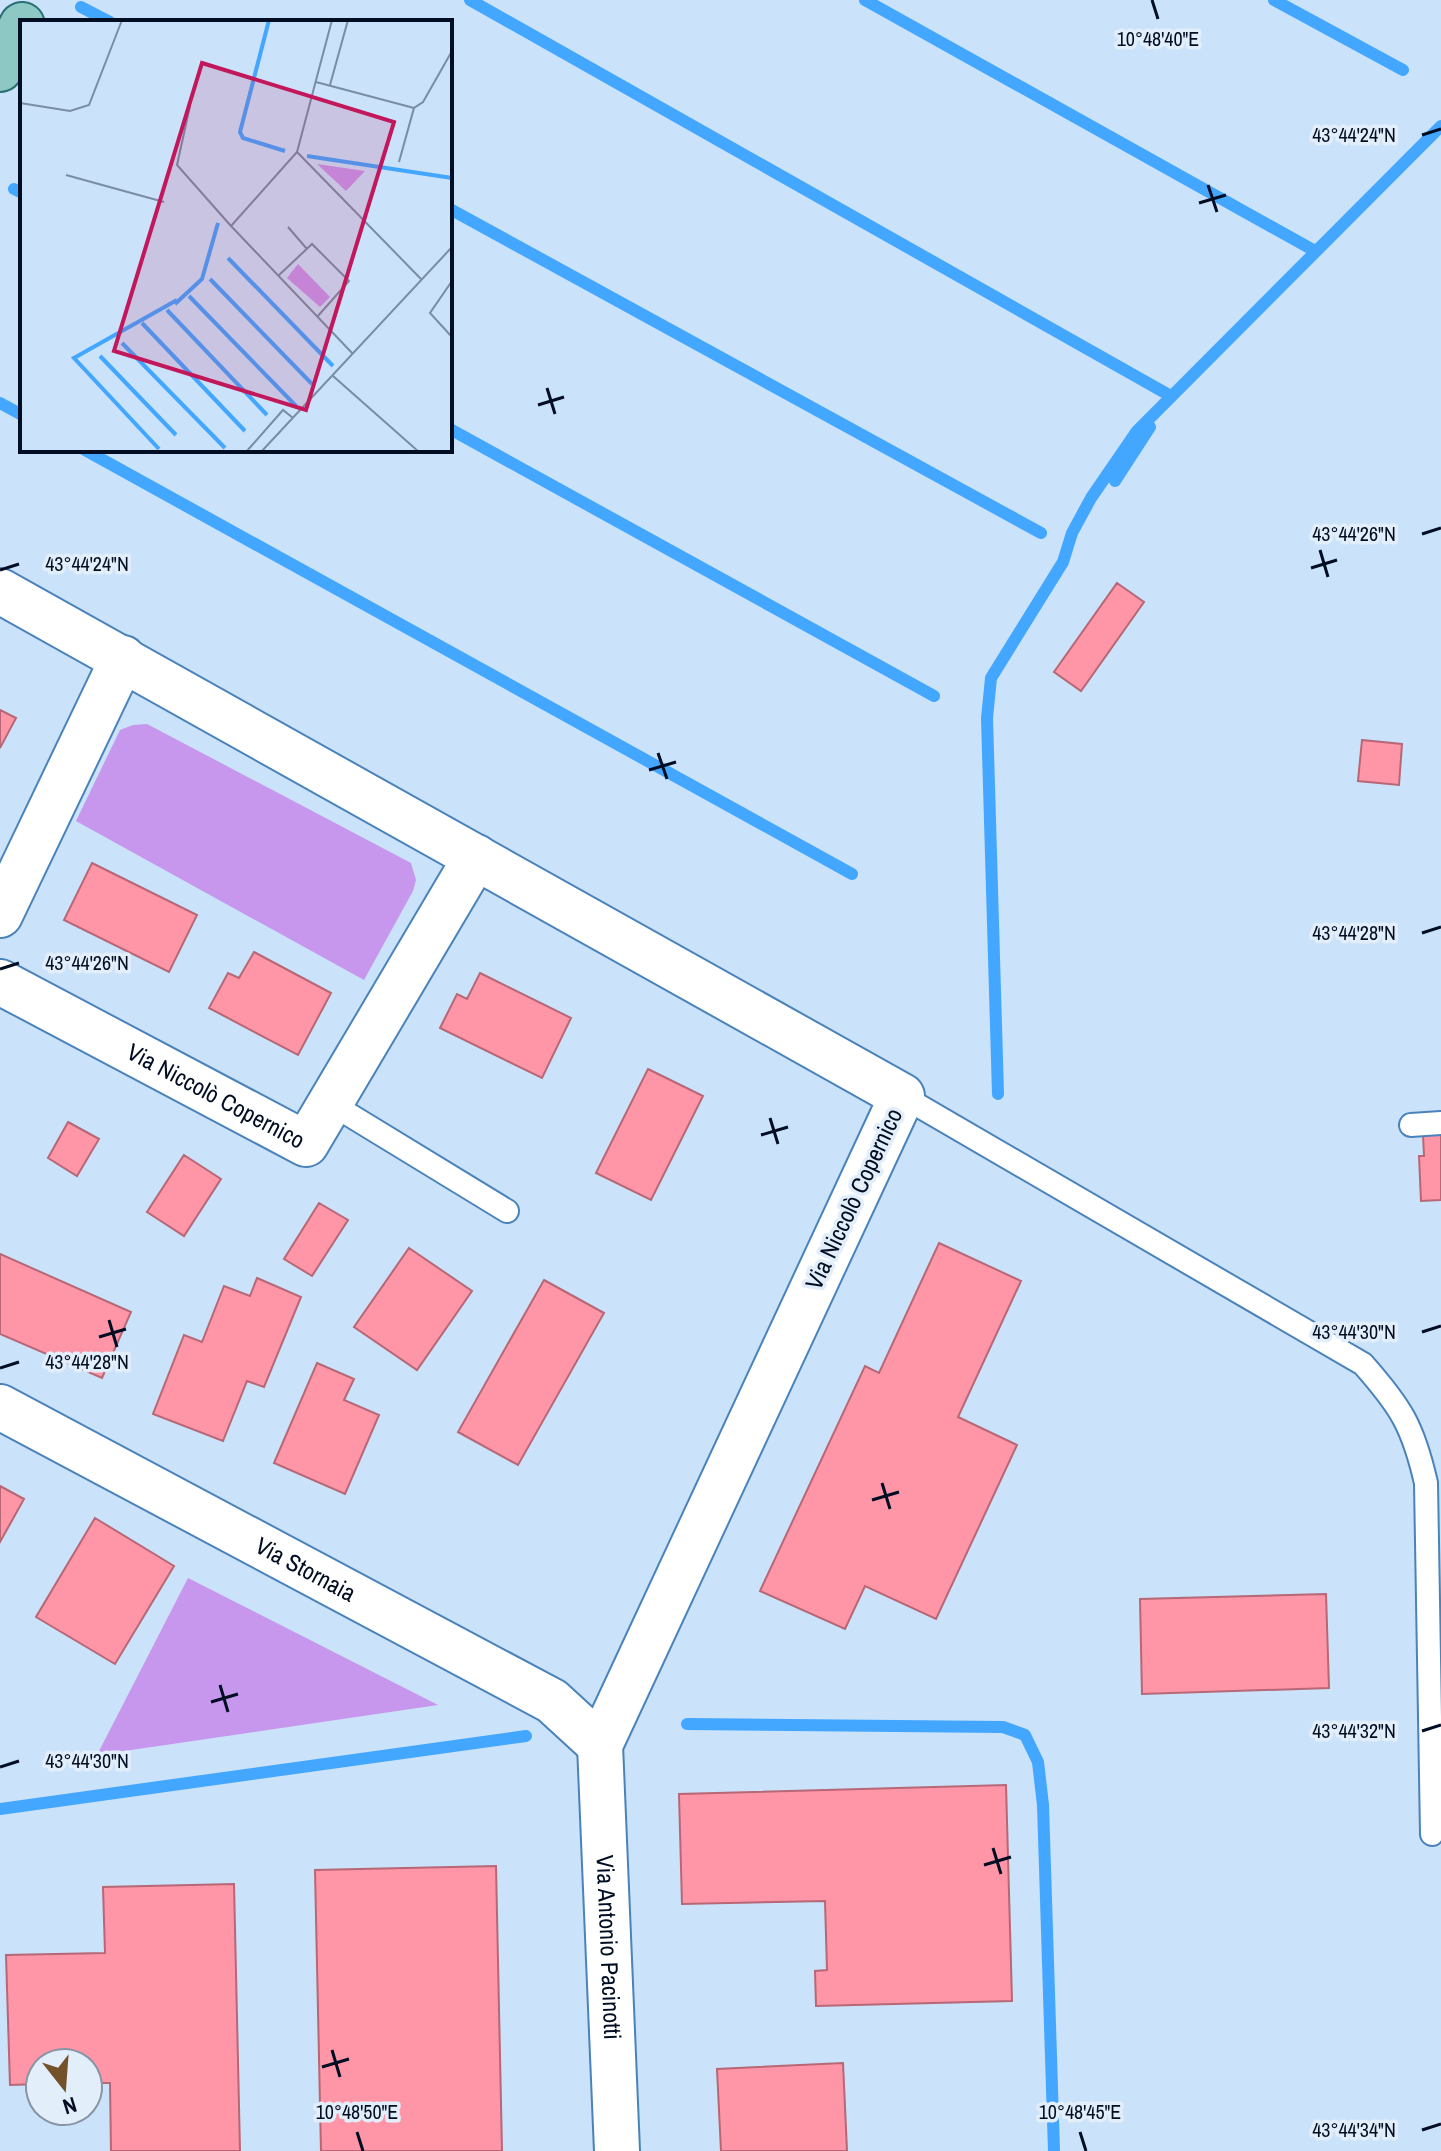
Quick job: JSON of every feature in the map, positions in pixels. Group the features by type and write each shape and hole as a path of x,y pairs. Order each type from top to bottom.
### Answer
{"main road":[{"path":"25,20 35,0"},
{"path":"0,69 20,30"}],"street":[{"name":"Via Niccolò Copernico","path":"0,591 902,1096 600,1745"},
{"path":"0,915 123,658"},
{"name":"Via Niccolò Copernico","path":"0,982 306,1144 476,857"},
{"name":"Via Stornaia","path":"0,1407 552,1701 600,1745"},
{"name":"Via Antonio Pacinotti","path":"600,1745 617,2151"}],"lane":[{"path":"902,1096 1363,1364 1396,1401 1416,1441 1426,1483 1432,1834"},
{"path":"330,1103 507,1211"},
{"path":"1411,1125 1441,1123"}],"shaded area":[{"path":"147,724 411,863 416,880 413,891 364,980 76,821 120,730"},
{"path":"188,1578 438,1705 97,1755"}],"building":[{"path":"1117,583 1144,602 1081,691 1054,672"},
{"path":"0,710 16,718 0,748"},
{"path":"1362,740 1402,744 1399,785 1358,781"},
{"path":"92,863 197,915 169,972 64,920"},
{"path":"254,952 331,993 298,1055 209,1008 228,973 239,978"},
{"path":"480,973 571,1018 542,1078 440,1028 457,994 467,999"},
{"path":"648,1069 703,1096 651,1200 596,1173"},
{"path":"68,1122 99,1139 77,1176 48,1158"},
{"path":"1441,1134 1441,1200 1421,1201 1419,1156 1424,1156 1423,1135"},
{"path":"184,1155 221,1179 184,1236 147,1212"},
{"path":"319,1203 348,1220 312,1276 284,1259"},
{"path":"939,1243 1021,1281 958,1417 1017,1445 936,1619 865,1586 845,1629 760,1591 865,1366 879,1373"},
{"path":"409,1248 472,1291 417,1370 354,1327"},
{"path":"0,1254 131,1312 102,1378 0,1334"},
{"path":"257,1278 301,1297 264,1387 247,1381 223,1441 153,1414 184,1335 202,1342 224,1286 250,1296"},
{"path":"544,1280 604,1313 518,1465 458,1432"},
{"path":"317,1363 354,1379 344,1400 379,1415 345,1494 274,1463"},
{"path":"0,1486 24,1499 0,1542"},
{"path":"95,1518 174,1566 115,1664 36,1617"},
{"path":"1326,1594 1329,1688 1142,1694 1140,1599"},
{"path":"1006,1785 1012,2001 816,2006 815,1971 827,1970 825,1901 682,1904 679,1794"},
{"path":"496,1866 502,2151 321,2151 315,1870"},
{"path":"234,1884 240,2151 111,2151 110,2083 104,2083 104,2047 24,2047 24,2085 10,2085 6,1955 105,1953 103,1887"},
{"path":"843,2063 847,2151 721,2151 717,2069"}],"waterway":[{"path":"470,0 1169,395"},
{"path":"865,0 1315,251"},
{"path":"1274,0 1403,70"},
{"path":"81,7 106,20"},
{"path":"998,1094 987,718 991,678 1063,562 1072,533 1091,498 1137,431 1441,126"},
{"path":"14,189 20,192"},
{"path":"452,210 1041,533"},
{"path":"0,403 20,414"},
{"path":"1115,481 1150,427"},
{"path":"452,430 934,696"},
{"path":"89,452 852,874"},
{"path":"687,1724 1003,1727 1025,1735 1038,1762 1043,1805 1054,2151"},
{"path":"0,1809 526,1736"}]}
